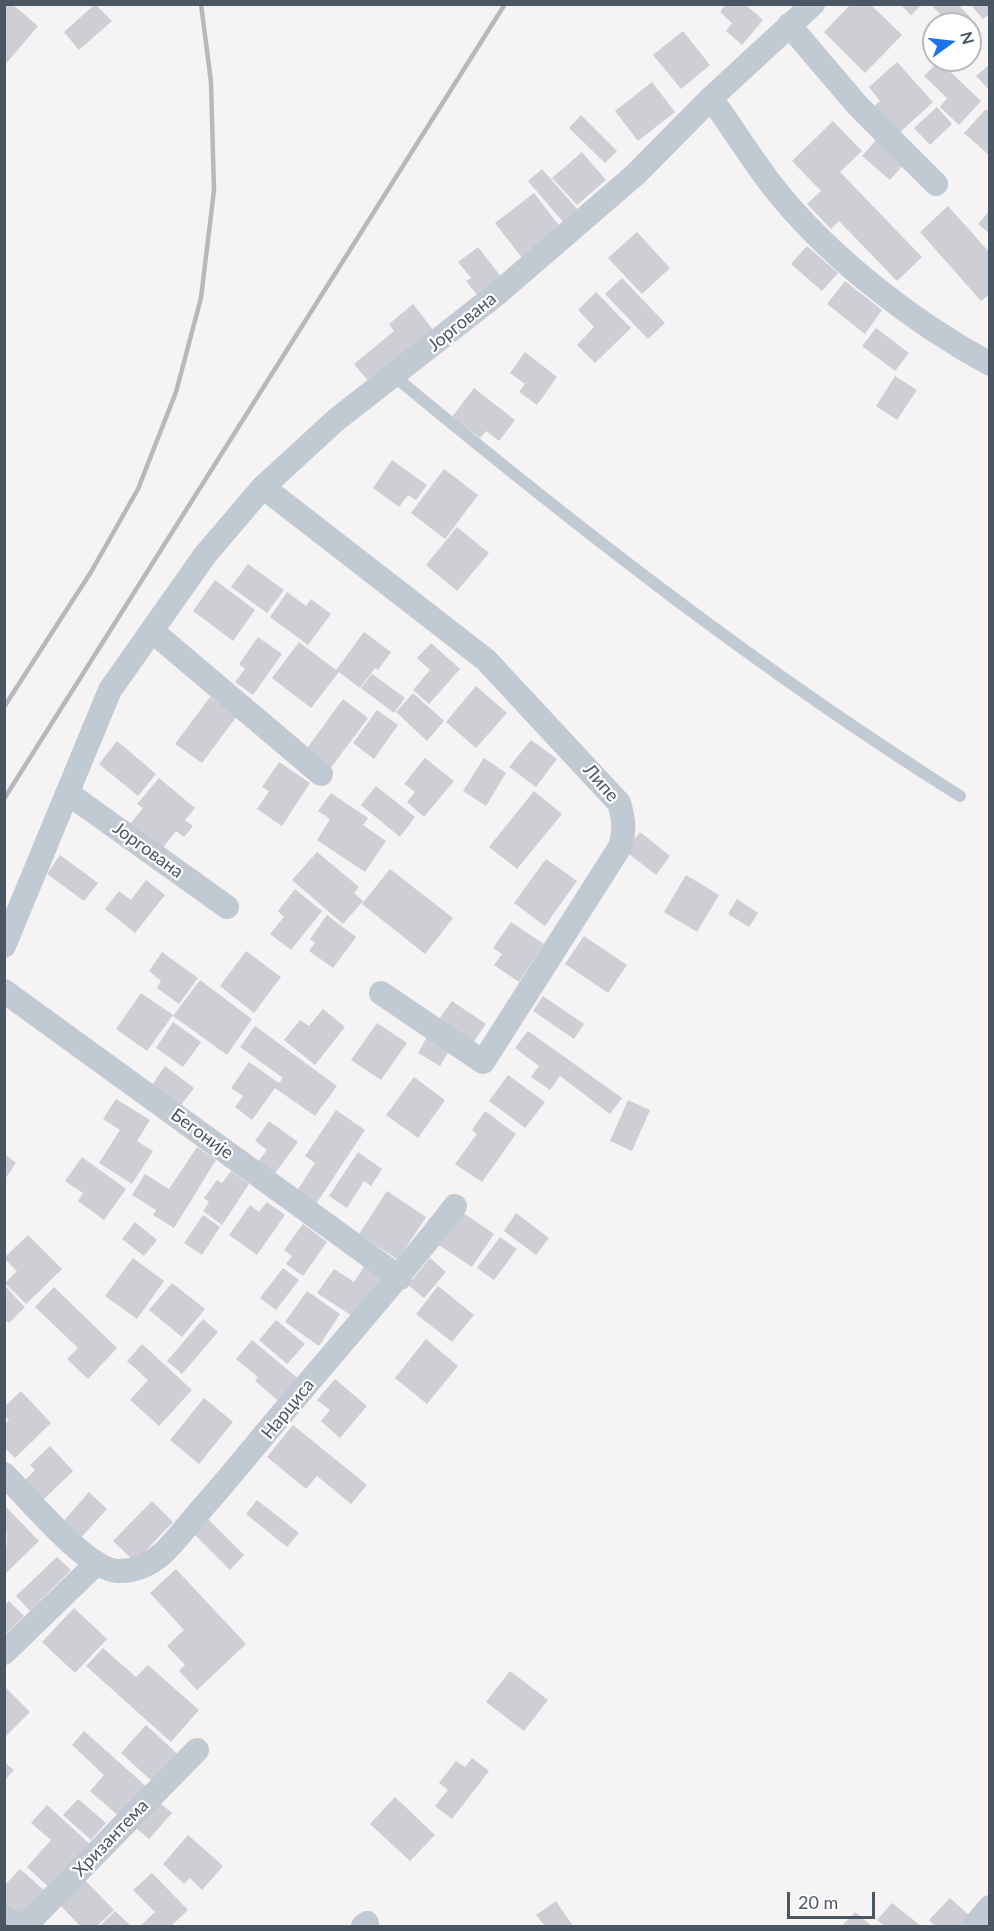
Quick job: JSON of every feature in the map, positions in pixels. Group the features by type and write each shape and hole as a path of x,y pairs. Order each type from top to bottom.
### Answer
{"street":[{"name":"Јоргована","path":"4,946 69,794 110,690 205,555 263,487 336,420 498,293 636,174 802,11 858,106 936,184"},
{"path":"711,98 772,185 837,253 921,321 990,364"},
{"name":"Липе","path":"263,487 486,660 620,803 623,814 623,836 620,847 483,1062 381,993"},
{"path":"152,631 321,774"},
{"name":"Јоргована","path":"69,794 227,907"},
{"name":"Бегоније","path":"4,991 400,1278"},
{"name":"Нарциса","path":"4,1474 80,1552 113,1571 129,1571 144,1566 162,1553 251,1454 297,1395 400,1278 455,1206"},
{"path":"4,1653 97,1563"},
{"name":"Хризантема","path":"4,1918 24,1926 197,1750"},
{"path":"974,1926 990,1907"}],"lane":[{"path":"394,376 530,489 686,607 874,742 960,796"}],"building":[{"path":"4,4 12,4 38,26 4,66"},
{"path":"95,4 112,21 79,50 64,32"},
{"path":"726,4 745,4 763,20 742,45 726,31 732,23 720,12"},
{"path":"851,4 870,4 902,35 865,73 824,32"},
{"path":"900,4 922,4 911,15"},
{"path":"930,4 958,4 965,12 938,12"},
{"path":"970,4 990,4 990,13 983,19 982,12 977,12"},
{"path":"683,31 710,65 681,89 653,55"},
{"path":"897,62 933,102 897,135 873,107 880,101 869,87"},
{"path":"990,64 990,91 976,76"},
{"path":"928,72 951,72 981,101 959,125 940,107 947,98 924,76"},
{"path":"652,82 675,112 638,141 615,111"},
{"path":"937,107 952,124 930,145 914,128"},
{"path":"986,109 990,113 990,156 964,133"},
{"path":"581,115 617,151 605,163 569,128"},
{"path":"833,121 862,151 840,172 922,257 897,281 839,221 831,229 807,204 821,191 792,161"},
{"path":"877,139 904,164 890,180 862,156"},
{"path":"582,152 606,180 577,205 552,178"},
{"path":"542,169 578,210 564,223 528,181"},
{"path":"534,193 561,228 522,258 495,223"},
{"path":"948,206 990,253 990,294 981,301 920,232"},
{"path":"990,210 990,234 978,224"},
{"path":"637,232 670,268 642,294 608,258"},
{"path":"807,246 838,273 822,291 791,264"},
{"path":"478,247 502,278 478,296 466,281 471,278 458,262"},
{"path":"622,278 665,323 648,339 605,294"},
{"path":"845,281 882,310 865,334 827,304"},
{"path":"596,292 631,328 595,363 577,345 594,327 578,310"},
{"path":"413,304 434,331 370,383 354,364 394,331 389,324"},
{"path":"876,328 909,353 895,371 862,346"},
{"path":"525,352 557,377 537,405 519,392 525,384 510,373"},
{"path":"895,376 917,390 897,420 876,406"},
{"path":"474,388 515,420 499,441 486,431 480,438 452,417"},
{"path":"392,460 427,485 416,500 408,495 399,507 373,488"},
{"path":"444,469 478,495 445,539 411,513"},
{"path":"457,527 489,553 457,591 426,565"},
{"path":"248,564 284,590 267,613 231,587"},
{"path":"215,580 255,610 233,641 193,611"},
{"path":"287,592 306,606 311,599 331,614 308,645 270,617"},
{"path":"364,632 391,652 378,670 375,668 360,688 339,672 311,708 272,678 299,642 336,670"},
{"path":"258,637 282,654 253,695 235,682 245,669 239,664"},
{"path":"431,643 460,669 429,704 413,690 430,670 417,658"},
{"path":"372,674 405,698 394,713 361,688"},
{"path":"476,686 507,713 476,748 446,722"},
{"path":"413,693 444,721 427,741 396,712"},
{"path":"210,697 237,716 202,763 175,744"},
{"path":"343,699 368,718 330,769 305,751"},
{"path":"377,710 398,725 374,759 353,743"},
{"path":"531,740 557,759 536,787 509,767"},
{"path":"117,741 156,774 138,796 99,764"},
{"path":"425,758 454,781 424,817 407,802 415,792 404,784"},
{"path":"484,758 506,773 486,806 463,791"},
{"path":"279,762 310,783 282,826 257,809 269,791 262,787"},
{"path":"159,778 195,808 185,820 193,826 184,837 176,831 161,850 130,824 143,808 137,804"},
{"path":"376,786 415,817 400,837 361,805"},
{"path":"534,791 562,814 517,869 489,847"},
{"path":"331,793 368,818 363,825 386,841 365,872 317,840 330,819 318,811"},
{"path":"640,832 670,856 656,875 625,851"},
{"path":"317,852 359,887 354,893 363,901 343,924 292,880"},
{"path":"60,855 98,883 84,901 47,874"},
{"path":"546,859 577,881 545,926 514,903"},
{"path":"390,869 453,918 425,954 362,904"},
{"path":"686,875 719,895 697,932 664,912"},
{"path":"146,880 165,895 135,933 105,909 119,891 131,900"},
{"path":"295,889 322,911 291,950 270,934 284,917 278,911"},
{"path":"737,899 758,913 749,927 728,914"},
{"path":"327,915 356,937 333,968 309,951 315,943 310,939"},
{"path":"511,922 544,944 519,982 494,965 502,954 493,948"},
{"path":"584,936 627,965 608,993 565,964"},
{"path":"246,951 281,977 254,1013 220,986"},
{"path":"162,952 198,978 179,1004 157,988 161,981 149,971"},
{"path":"200,980 252,1019 227,1055 173,1016"},
{"path":"141,993 173,1015 147,1051 116,1029"},
{"path":"543,996 584,1024 574,1039 533,1011"},
{"path":"452,1001 486,1024 471,1045 437,1022"},
{"path":"323,1009 345,1027 315,1065 284,1040 300,1020 309,1026"},
{"path":"173,1022 201,1042 183,1067 156,1048"},
{"path":"377,1023 407,1043 381,1080 351,1060"},
{"path":"255,1026 337,1086 315,1116 275,1088 252,1120 235,1107 243,1096 231,1088 249,1062 279,1083 283,1078 240,1047"},
{"path":"528,1031 622,1098 610,1114 560,1076 550,1090 531,1077 539,1066 515,1048"},
{"path":"427,1037 449,1051 440,1066 418,1053"},
{"path":"165,1066 194,1088 175,1113 152,1085"},
{"path":"508,1075 545,1102 525,1128 489,1101"},
{"path":"414,1077 445,1100 418,1138 386,1115"},
{"path":"116,1099 150,1120 137,1141 153,1151 132,1184 99,1163 120,1130 103,1119"},
{"path":"628,1100 650,1110 632,1151 610,1141"},
{"path":"336,1110 365,1130 314,1207 295,1194 315,1163 305,1156"},
{"path":"485,1111 516,1134 482,1182 455,1164 477,1134 472,1130"},
{"path":"269,1121 298,1142 270,1180 253,1168 267,1150 255,1141"},
{"path":"197,1147 216,1160 174,1228 153,1215 156,1210 132,1195 145,1174 169,1189"},
{"path":"358,1152 382,1169 371,1186 364,1181 347,1208 329,1196"},
{"path":"5,1154 16,1163 5,1179"},
{"path":"82,1157 126,1189 104,1220 78,1201 83,1193 65,1181"},
{"path":"231,1171 249,1184 222,1225 203,1211 209,1202 204,1198 217,1180 222,1183"},
{"path":"387,1191 426,1217 398,1260 359,1234"},
{"path":"267,1202 285,1215 257,1255 229,1235 250,1205 259,1212"},
{"path":"456,1208 494,1234 472,1267 434,1242"},
{"path":"516,1213 549,1238 536,1255 504,1231"},
{"path":"203,1215 220,1227 202,1255 184,1243"},
{"path":"135,1222 157,1240 144,1256 122,1239"},
{"path":"303,1224 327,1242 303,1276 286,1264 292,1256 284,1250"},
{"path":"28,1235 62,1269 26,1304 5,1283 17,1271 4,1258"},
{"path":"500,1237 517,1249 494,1280 477,1268"},
{"path":"133,1258 164,1281 137,1319 105,1296"},
{"path":"430,1258 446,1272 424,1298 408,1285"},
{"path":"365,1265 382,1276 355,1318 317,1293 334,1269 354,1282"},
{"path":"283,1268 299,1280 276,1310 260,1298"},
{"path":"172,1283 205,1309 182,1337 149,1310"},
{"path":"4,1285 25,1307 9,1323 4,1319"},
{"path":"438,1286 474,1315 452,1342 416,1314"},
{"path":"54,1287 117,1348 88,1379 67,1359 78,1348 35,1307"},
{"path":"307,1291 340,1314 319,1346 285,1322"},
{"path":"203,1319 218,1332 182,1374 167,1361"},
{"path":"276,1320 305,1344 287,1364 259,1340"},
{"path":"426,1339 458,1366 427,1404 395,1378"},
{"path":"252,1340 300,1380 281,1403 255,1381 258,1377 236,1359"},
{"path":"142,1344 192,1390 159,1426 130,1400 148,1380 127,1361"},
{"path":"335,1379 367,1406 340,1438 321,1421 330,1410 317,1400"},
{"path":"21,1391 51,1423 15,1458 4,1447 4,1425 9,1420 4,1415 4,1407"},
{"path":"204,1398 233,1422 199,1464 170,1440"},
{"path":"293,1425 367,1485 351,1504 317,1476 306,1489 267,1457"},
{"path":"50,1446 73,1471 40,1503 21,1484 35,1470 30,1465"},
{"path":"89,1492 107,1509 78,1541 60,1525"},
{"path":"257,1500 299,1533 287,1547 246,1514"},
{"path":"152,1501 173,1522 135,1562 113,1541"},
{"path":"4,1505 39,1541 4,1575 7,1539"},
{"path":"207,1518 244,1555 230,1570 193,1533"},
{"path":"57,1557 71,1570 30,1611 16,1596"},
{"path":"176,1569 246,1644 197,1690 179,1671 185,1665 167,1646 184,1630 150,1593"},
{"path":"9,1601 24,1616 4,1636 4,1606"},
{"path":"74,1608 107,1639 75,1673 42,1642"},
{"path":"103,1648 136,1677 148,1665 199,1710 171,1742 86,1666"},
{"path":"510,1671 548,1700 524,1731 486,1702"},
{"path":"4,1686 30,1712 4,1738"},
{"path":"146,1725 181,1757 156,1785 121,1753"},
{"path":"84,1731 148,1788 121,1818 90,1791 104,1775 72,1745"},
{"path":"472,1758 489,1771 452,1819 435,1806 448,1790 439,1783 456,1761 465,1767"},
{"path":"4,1762 14,1770 4,1781"},
{"path":"395,1797 435,1835 410,1861 370,1824"},
{"path":"78,1799 106,1823 91,1840 63,1815"},
{"path":"158,1801 172,1813 149,1839 135,1827"},
{"path":"47,1805 92,1846 52,1890 27,1867 51,1840 31,1823"},
{"path":"188,1835 223,1866 202,1890 190,1878 184,1884 163,1864"},
{"path":"20,1869 46,1892 19,1922 4,1909 4,1886"},
{"path":"152,1873 188,1910 171,1926 140,1926 155,1912 133,1890"},
{"path":"84,1879 114,1910 97,1926 80,1926 59,1904"},
{"path":"950,1898 970,1916 961,1926 935,1926 929,1920"},
{"path":"556,1901 573,1926 545,1926 536,1915"},
{"path":"892,1903 921,1926 884,1926 877,1920"},
{"path":"115,1911 131,1926 100,1926"},
{"path":"855,1912 872,1926 842,1926"}],"railway":[{"path":"4,707 91,572 138,489 176,392 201,298 214,190 211,82 201,4"},
{"path":"4,799 505,4"}]}
